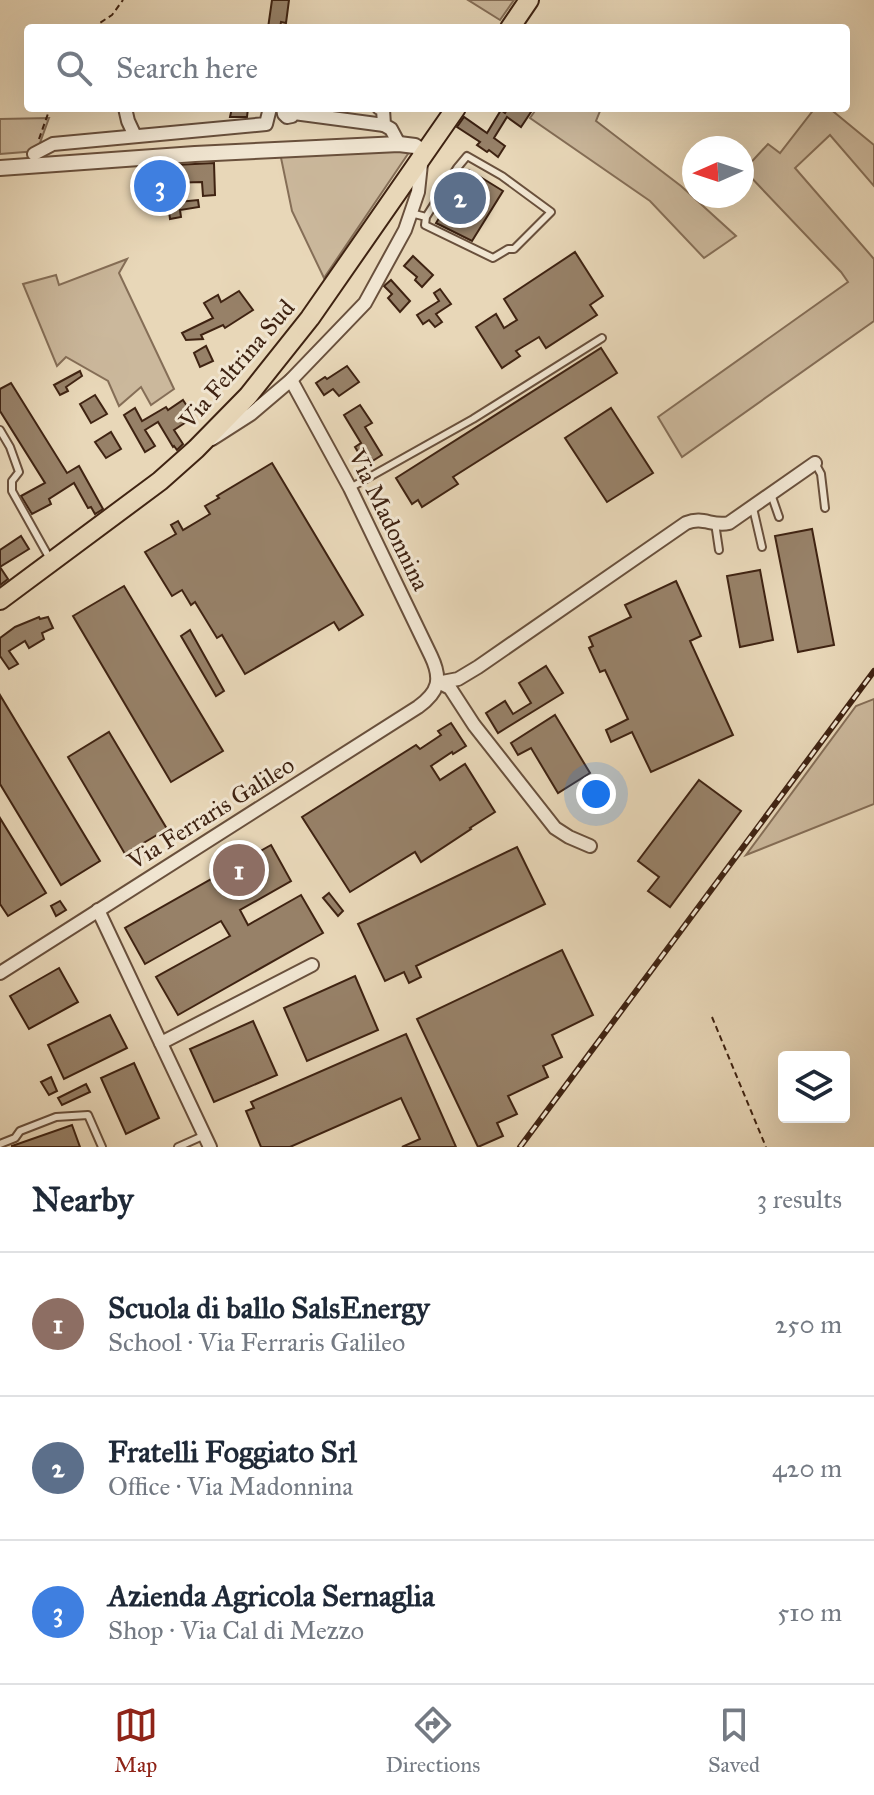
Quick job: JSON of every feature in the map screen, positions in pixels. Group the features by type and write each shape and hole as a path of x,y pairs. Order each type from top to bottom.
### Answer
{"main road":[{"path":"513,24 529,0"},
{"name":"Via Feltrina Sud","path":"0,600 150,489 196,449 248,396 293,342 453,112"}],"street":[{"path":"126,112 135,136"},
{"path":"34,154 53,144 266,124 269,112"},
{"path":"307,112 384,125 391,129 399,144"},
{"path":"383,112 384,125"},
{"path":"0,168 399,144 415,146 423,156 418,192 405,230 365,303 291,380 251,414 196,449"},
{"name":"Via Madonnina","path":"291,380 350,488 435,664 437,683"},
{"name":"Via Ferraris Galileo","path":"0,973 418,707 430,697 437,683 458,679 478,667 686,523 697,519 729,523 815,463"},
{"path":"437,683 450,688 474,725 555,828 590,846"},
{"path":"98,910 208,1141"},
{"path":"161,1043 312,965"}],"lane":[{"path":"467,156 502,176 551,212 514,249 493,258 425,225 426,217 467,156"},
{"path":"411,213 426,217"},
{"path":"350,488 473,419 602,338"},
{"path":"0,430 19,472 12,481 12,491 52,562"},
{"path":"815,463 821,474 825,508"},
{"path":"771,494 779,517"},
{"path":"752,507 762,547"},
{"path":"715,523 719,550"},
{"path":"0,1144 15,1138 20,1131 56,1117 88,1115 102,1147"},
{"path":"178,1147 208,1141"}],"path":[{"path":"98,24 112,15 123,0"},
{"path":"34,154 49,112"},
{"path":"712,1017 766,1147"}],"shaded area":[{"path":"468,0 514,0 500,20"},
{"path":"534,112 600,112 596,121 682,187 682,208 705,208 736,236 704,258 650,201 530,118"},
{"path":"812,112 834,112 874,145 874,186 830,135 795,168 874,259 874,321 682,457 658,417 848,282 754,181 754,159 768,144 780,153"},
{"path":"49,118 37,151 0,154 0,119"},
{"path":"414,145 324,278 292,211 280,153"},
{"path":"127,259 119,273 174,389 151,405 141,387 119,406 108,381 66,357 57,366 23,284 56,275 59,285"},
{"path":"874,699 874,804 746,855 856,706"}],"building":[{"path":"272,0 289,0 286,23 269,24"},
{"path":"231,112 248,112 247,117 230,117"},
{"path":"500,112 531,112 521,127 507,117 494,138 505,146 498,157 477,145 480,142 457,127 464,117 487,133"},
{"path":"214,163 215,195 203,196 202,182 168,183 169,192 153,193 151,173 176,171 175,165"},
{"path":"469,170 503,191 472,241 436,223"},
{"path":"198,200 199,207 180,210 181,217 170,219 168,203"},
{"path":"575,252 603,296 590,305 597,315 546,348 539,337 516,351 520,356 502,368 476,327 496,314 504,328 517,320 504,299"},
{"path":"413,256 433,275 422,287 415,280 417,277 404,266"},
{"path":"391,280 410,301 400,312 388,298 392,294 384,286"},
{"path":"440,289 451,304 436,314 442,322 435,327 429,320 423,324 417,315 439,301 434,293"},
{"path":"239,291 253,310 225,328 223,325 201,335 203,339 186,340 182,333 213,318 204,303 218,295 221,302"},
{"path":"206,346 213,361 200,367 194,353"},
{"path":"601,348 617,373 453,477 458,484 422,507 418,500 412,504 396,478"},
{"path":"347,366 359,382 339,396 333,389 324,395 316,383"},
{"path":"80,371 82,376 60,395 54,385"},
{"path":"11,383 67,473 79,466 103,509 95,514 91,507 88,508 74,483 49,499 51,504 32,514 21,496 45,483 0,411 0,389"},
{"path":"95,395 107,414 91,423 80,404"},
{"path":"183,400 194,417 174,430 183,444 177,450 173,447 158,422 145,430 155,446 145,452 124,415 135,408 142,421"},
{"path":"360,405 372,423 365,427 382,455 366,465 355,447 361,443 344,415"},
{"path":"611,408 653,473 607,502 565,438"},
{"path":"111,432 121,449 106,458 95,442"},
{"path":"272,463 363,615 339,630 334,622 245,674 222,635 217,638 195,602 191,605 182,590 172,596 145,552 176,534 171,525 178,521 183,530 210,514 205,506 219,498 217,496"},
{"path":"812,529 834,645 798,652 775,536"},
{"path":"21,536 29,549 0,567 0,550"},
{"path":"0,567 8,579 0,585"},
{"path":"760,570 773,640 740,647 727,576"},
{"path":"676,581 701,636 690,641 733,735 651,772 632,732 611,742 606,730 628,719 605,670 600,672 589,648 593,646 589,637 631,617 625,605"},
{"path":"124,586 223,751 171,782 73,616"},
{"path":"39,617 48,617 53,628 42,633 44,639 29,648 25,641 9,651 18,664 9,669 0,656 0,638 15,627"},
{"path":"190,630 224,691 216,696 181,636"},
{"path":"546,666 563,693 498,733 486,713 505,701 513,714 531,703 519,683"},
{"path":"0,695 100,861 61,885 0,784"},
{"path":"555,715 590,773 558,793 531,748 518,755 511,743"},
{"path":"451,723 466,746 431,766 440,780 465,764 495,812 421,862 415,852 350,892 302,817 416,745 420,749 441,735 438,731"},
{"path":"109,732 167,829 125,854 68,757"},
{"path":"699,780 741,811 670,907 648,891 659,877 638,861"},
{"path":"0,818 46,893 8,916 0,904"},
{"path":"271,845 291,881 240,910 248,925 301,895 323,933 178,1015 156,977 230,936 221,921 145,964 125,928"},
{"path":"517,847 545,904 416,966 421,977 409,983 404,972 385,981 358,924"},
{"path":"329,893 343,911 338,916 323,898"},
{"path":"60,901 66,910 56,916 51,906"},
{"path":"562,950 593,1015 552,1035 562,1057 543,1066 548,1077 508,1096 517,1114 497,1123 503,1136 478,1147 417,1019"},
{"path":"59,968 78,1002 29,1029 10,996"},
{"path":"355,976 378,1030 307,1061 284,1008"},
{"path":"110,1015 127,1048 64,1079 48,1045"},
{"path":"253,1021 277,1075 214,1102 190,1049"},
{"path":"406,1034 456,1147 402,1147 420,1139 401,1098 290,1147 261,1147 246,1111 254,1108 251,1102"},
{"path":"134,1063 159,1118 126,1134 101,1078"},
{"path":"51,1077 57,1091 49,1095 41,1082"},
{"path":"86,1084 90,1092 62,1105 58,1098"},
{"path":"72,1125 80,1147 12,1147 12,1146"}],"railway":[{"path":"520,1147 874,671"}],"place":[{"name":"Azienda Agricola Sernaglia","path":"160,186"},
{"name":"Fratelli Foggiato Srl","path":"460,198"},
{"name":"Scuola di ballo SalsEnergy","path":"239,870"}]}
